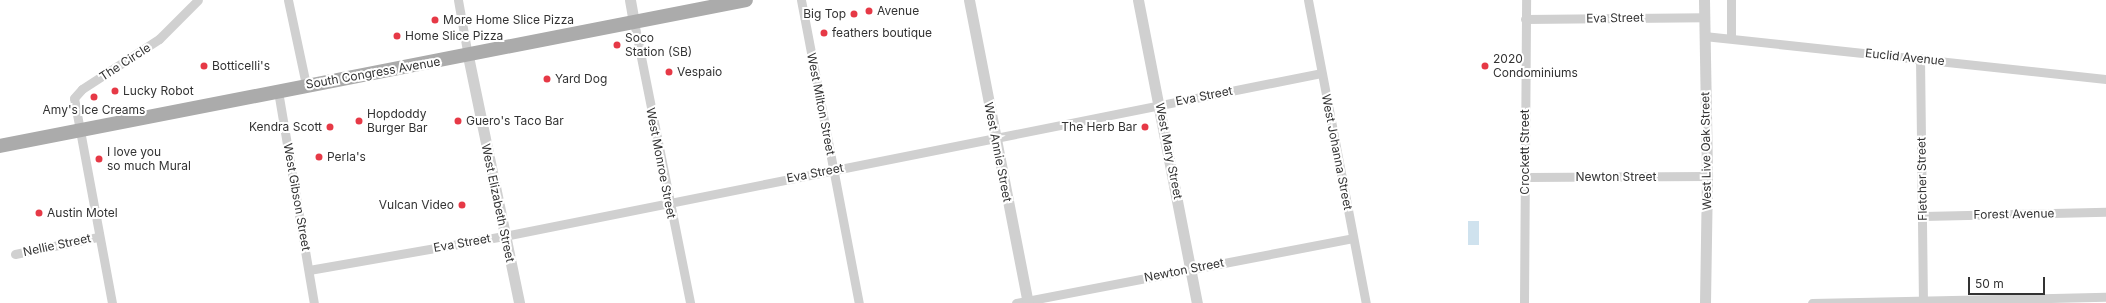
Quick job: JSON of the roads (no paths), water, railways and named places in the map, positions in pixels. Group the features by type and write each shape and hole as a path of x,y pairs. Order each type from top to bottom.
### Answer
{"main road":[{"name":"South Congress Avenue","path":"0,146 278,90 468,56 746,0"}],"street":[{"name":"The Circle","path":"112,303 73,105 76,94 159,40 198,0"},
{"path":"288,0 306,85"},
{"path":"458,0 468,56"},
{"path":"630,0 634,22"},
{"name":"West Milton Street","path":"801,0 859,303"},
{"name":"West Annie Street","path":"969,0 1028,302"},
{"name":"West Mary Street","path":"1138,0 1160,105 1190,270 1198,303"},
{"name":"West Johanna Street","path":"1308,0 1366,303"},
{"name":"Crockett Street","path":"1524,303 1526,0"},
{"name":"West Live Oak Street","path":"1704,0 1707,176 1705,303"},
{"path":"1731,0 1731,38"},
{"name":"Eva Street","path":"1525,19 1704,17"},
{"name":"West Monroe Street","path":"634,22 668,202 690,303"},
{"name":"Euclid Avenue","path":"1704,36 2106,79"},
{"name":"West Elizabeth Street","path":"468,56 519,303"},
{"name":"Fletcher Street","path":"1920,58 1923,299"},
{"name":"Eva Street","path":"309,270 504,236 668,202 1321,73"},
{"name":"West Gibson Street","path":"278,90 314,303"},
{"name":"Newton Street","path":"1526,177 1707,176"},
{"name":"Forest Avenue","path":"1923,216 2106,212"},
{"name":"Nellie Street","path":"15,254 98,237"},
{"name":"Newton Street","path":"1016,303 1028,302 1353,238"},
{"path":"1812,303 1923,299 2106,297"}],"water":[{"path":"1468,221 1479,221 1479,245 1468,245"}],"place":[{"name":"Avenue","path":"869,11"},
{"name":"Big Top","path":"854,14"},
{"name":"More Home Slice Pizza","path":"435,20"},
{"name":"feathers boutique","path":"824,33"},
{"name":"Home Slice Pizza","path":"397,36"},
{"name":"Soco Station (SB)","path":"617,45"},
{"name":"Botticelli's","path":"204,66"},
{"name":"2020 Condominiums","path":"1485,66"},
{"name":"Vespaio","path":"669,72"},
{"name":"Yard Dog","path":"547,79"},
{"name":"Lucky Robot","path":"115,91"},
{"name":"Amy's Ice Creams","path":"94,97"},
{"name":"Hopdoddy Burger Bar","path":"359,121"},
{"name":"Guero's Taco Bar","path":"458,121"},
{"name":"Kendra Scott","path":"330,127"},
{"name":"The Herb Bar","path":"1145,127"},
{"name":"Perla's","path":"319,157"},
{"name":"I love you so much Mural","path":"99,159"},
{"name":"Vulcan Video","path":"462,205"},
{"name":"Austin Motel","path":"39,213"}]}
